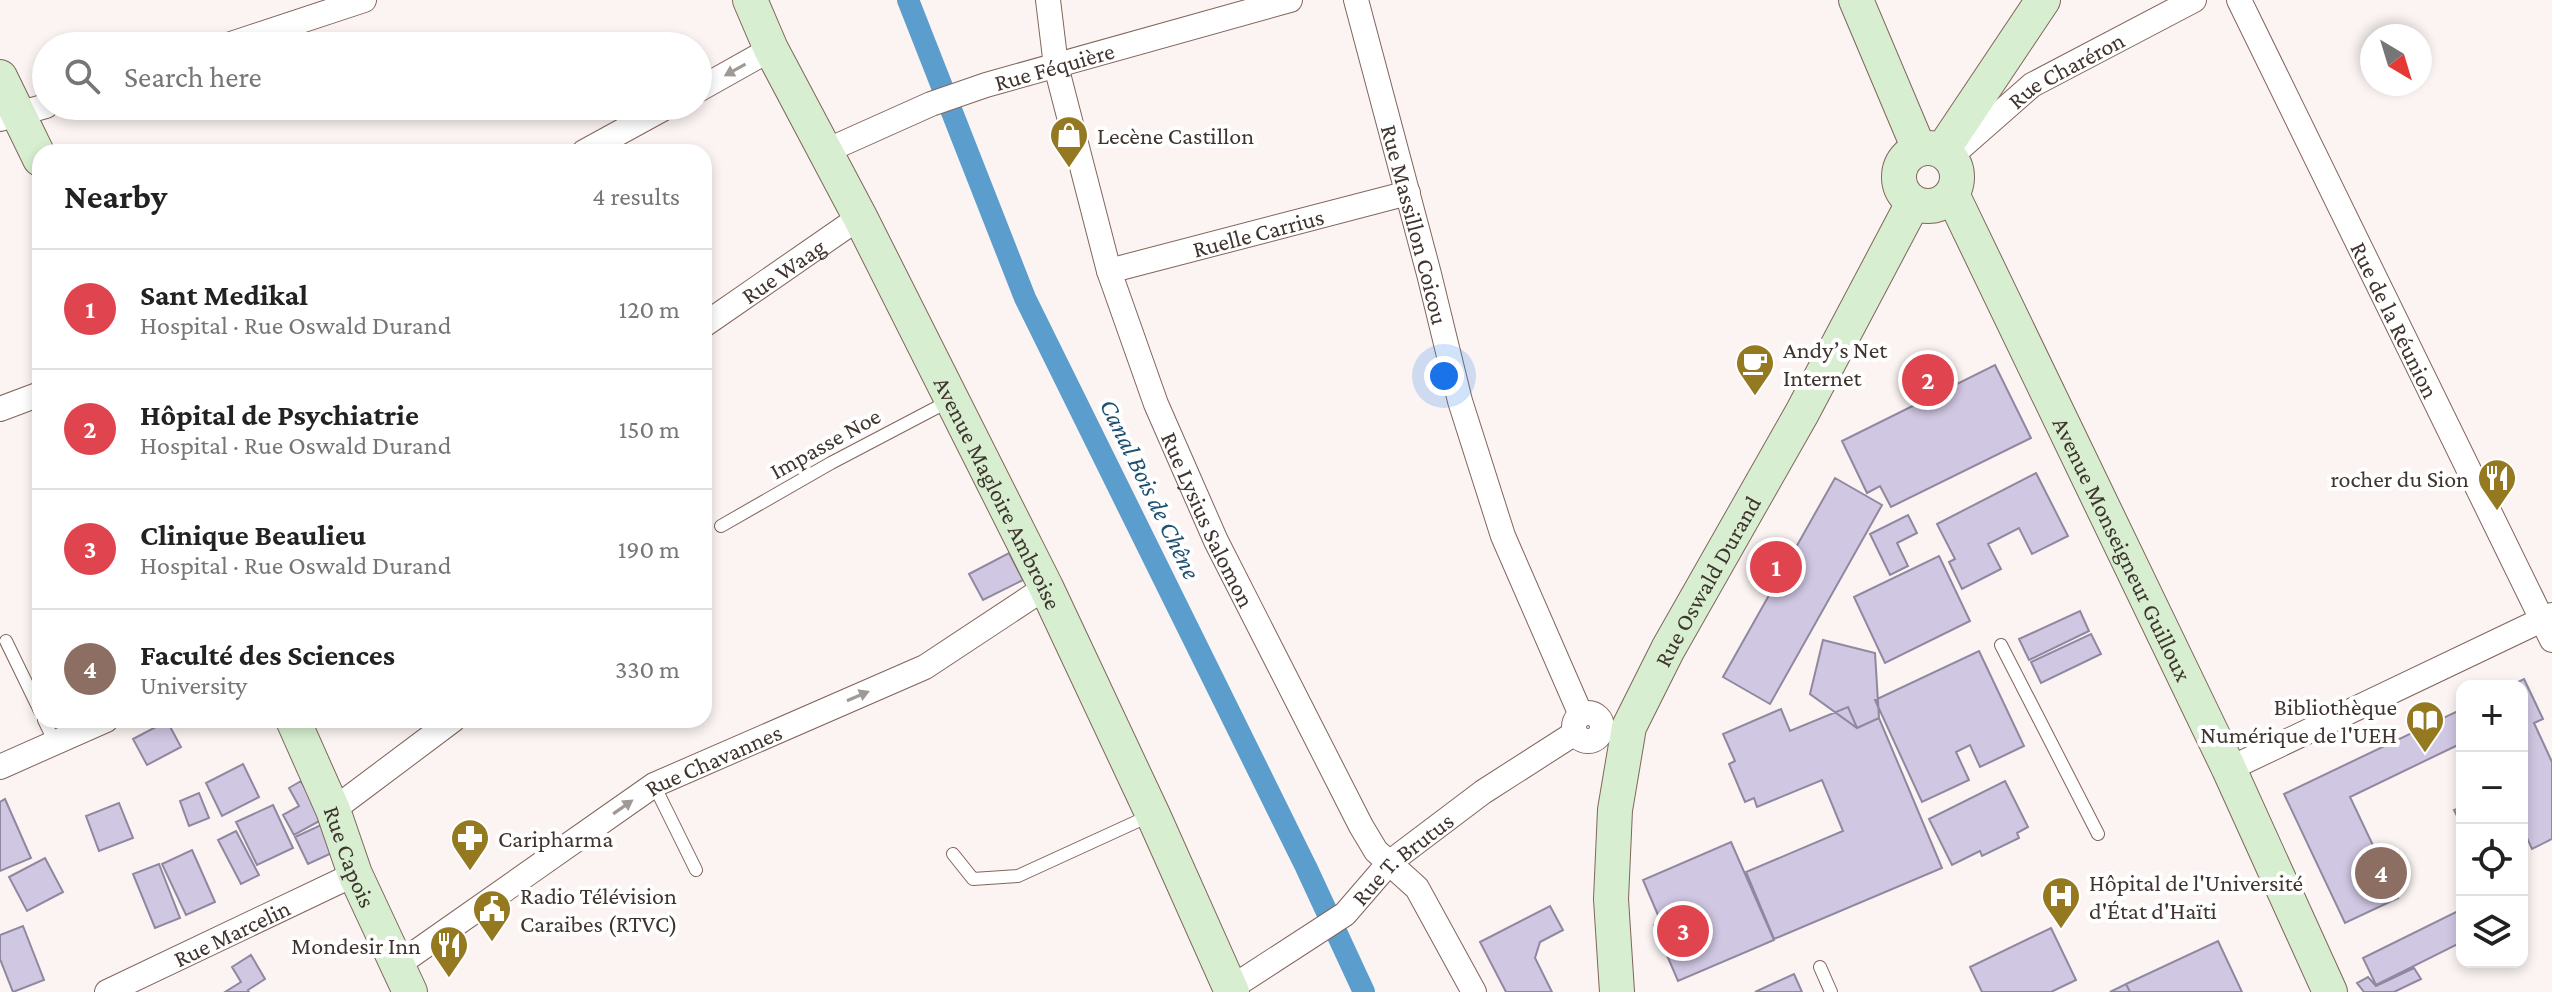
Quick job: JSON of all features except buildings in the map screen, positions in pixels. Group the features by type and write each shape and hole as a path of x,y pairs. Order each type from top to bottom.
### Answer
{"street":[{"path":"267,32 364,0"},
{"name":"Avenue Magloire Ambroise","path":"750,0 771,49 860,217 1046,587 1232,990"},
{"name":"Rue Lysius Salomon","path":"1048,0 1056,66 1109,271 1156,404 1216,541 1361,826 1376,851 1417,888 1474,992"},
{"name":"Rue Féquière","path":"826,151 931,104 986,85 1290,0"},
{"name":"Rue Massillon Coicou","path":"1356,0 1460,401 1503,536 1597,725"},
{"path":"1856,0 1937,152 1957,175 1952,194 1930,207 1913,203 1905,197 1898,179 1903,160 1937,152 2043,0"},
{"name":"Rue Charéron","path":"1937,152 2032,85 2194,0"},
{"name":"Rue de la Réunion","path":"2239,0 2549,625"},
{"path":"712,82 771,49"},
{"path":"0,77 22,113 34,144"},
{"path":"599,144 642,120"},
{"name":"Ruelle Carrius","path":"1109,271 1408,193"},
{"name":"Avenue Monseigneur Guilloux","path":"1952,194 2229,769 2330,992"},
{"name":"Rue Oswald Durand","path":"1617,992 1611,899 1615,810 1597,725 1668,649 1802,413 1913,203"},
{"name":"Rue Waag","path":"712,319 860,217"},
{"path":"0,409 32,397"},
{"name":"Rue Chavannes","path":"404,978 654,785 925,667 1046,587"},
{"path":"2229,769 2549,625"},
{"name":"Rue T. Brutus","path":"1232,990 1345,914 1389,863 1483,792 1597,725"},
{"path":"0,767 88,728"},
{"name":"Rue Capois","path":"297,728 333,810 355,874 404,978"},
{"path":"333,810 442,728"},
{"name":"Rue Marcelin","path":"107,992 138,985 355,874"}],"lane":[{"name":"Impasse Noe","path":"721,526 831,463 951,400"},
{"path":"6,641 32,695"},
{"path":"2001,645 2098,834"},
{"path":"48,728 55,743"},
{"path":"654,785 696,870"},
{"path":"953,854 973,879 1018,876 1153,815"},
{"path":"1820,967 1831,992"}],"waterway":[{"name":"Canal Bois de Chêne","path":"908,0 1025,298 1306,867 1364,992"}],"place":[{"name":"Lecène Castillon","path":"1069,169"},
{"name":"Hôpital de Psychiatrie","path":"1928,380"},
{"name":"Andy’s Net Internet","path":"1755,397"},
{"name":"rocher du Sion","path":"2497,512"},
{"name":"Sant Medikal","path":"1776,567"},
{"name":"Bibliothèque Numérique de l'UEH","path":"2425,754"},
{"name":"Caripharma","path":"470,872"},
{"name":"Faculté des Sciences","path":"2381,873"},
{"name":"Hôpital de l'Université d'État d'Haïti","path":"2061,930"},
{"name":"Clinique Beaulieu","path":"1683,931"},
{"name":"Radio Télévision Caraibes (RTVC)","path":"492,943"},
{"name":"Mondesir Inn","path":"449,979"}]}
